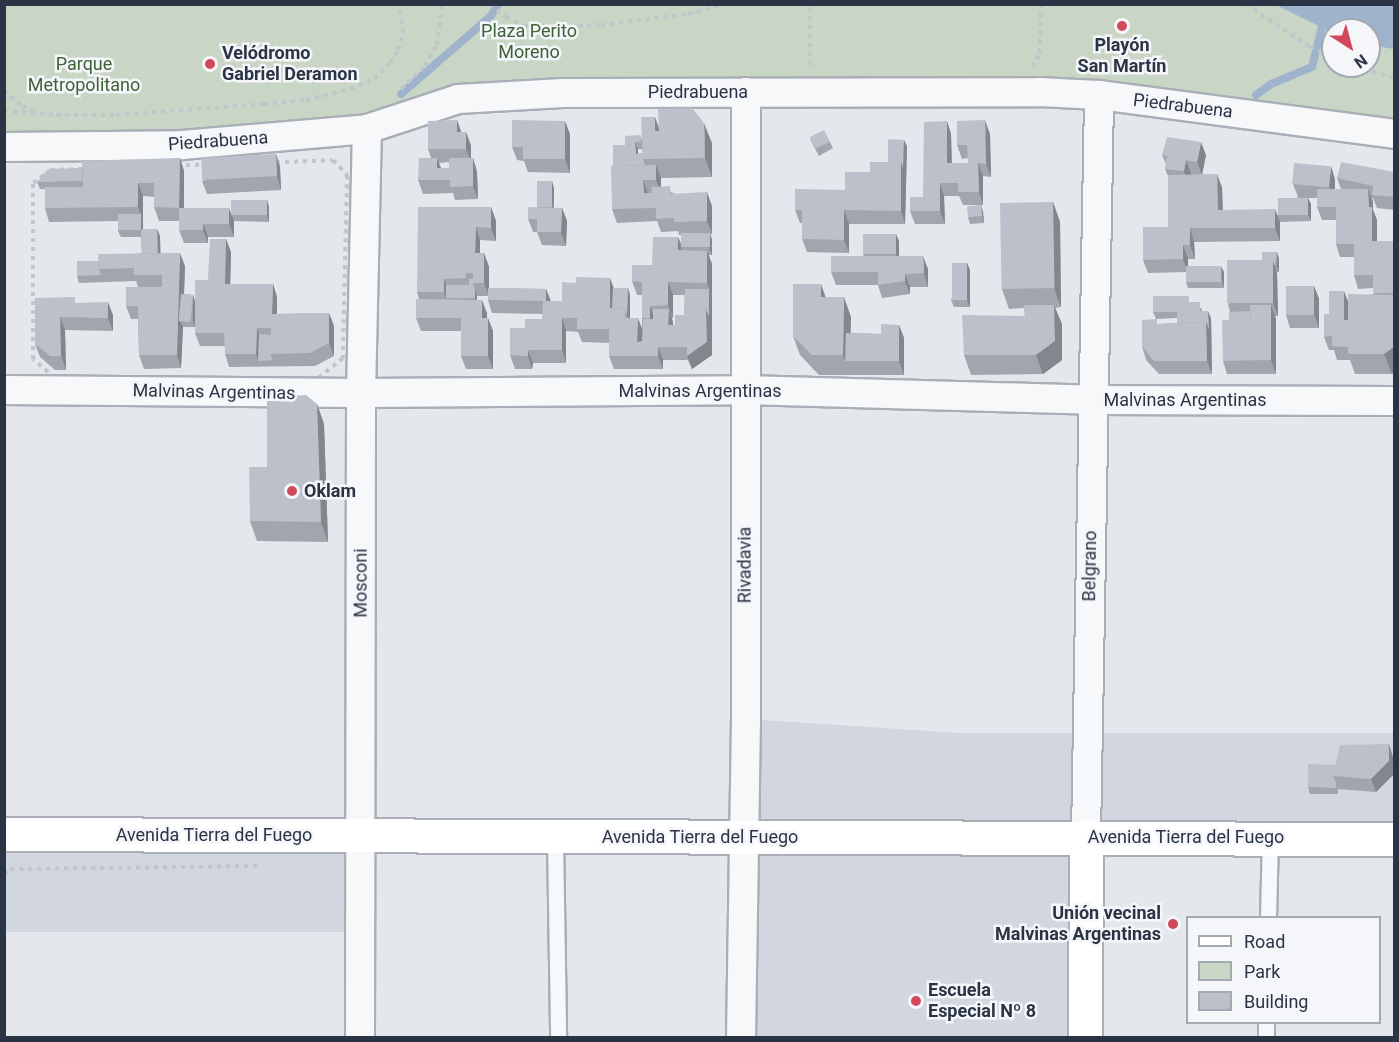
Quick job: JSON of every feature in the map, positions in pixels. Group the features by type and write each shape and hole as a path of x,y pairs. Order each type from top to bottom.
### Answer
{"street":[{"name":"Rivadavia","path":"741,1038 742,837 746,720 746,92"},
{"name":"Piedrabuena","path":"4,147 182,145 367,129 458,99 563,93 1016,92 1099,95 1395,134"},
{"name":"Belgrano","path":"1085,1038 1086,836 1099,95"},
{"name":"Mosconi","path":"360,1038 361,393 367,129"},
{"name":"Malvinas Argentinas","path":"4,390 361,393 745,390 1093,400 1395,401"},
{"name":"Avenida Tierra del Fuego","path":"4,834 555,837 1086,836 1395,839"}],"lane":[{"path":"555,837 558,1038"},
{"path":"1268,916 1270,837"}],"path":[{"path":"4,111 116,115 306,100 351,89 374,79 390,63 398,50 403,33 399,4"},
{"path":"367,129 407,82 425,66 436,45 442,4"},
{"path":"490,4 506,17 524,26 601,25 688,14 726,4"},
{"path":"810,4 810,65"},
{"path":"1016,92 1040,54 1041,4"},
{"path":"1246,4 1310,47 1321,52"},
{"path":"4,90 22,105 41,114"},
{"path":"333,160 347,175 342,358 315,381 55,378 33,359 33,183 51,170 333,160"},
{"path":"4,874 10,869 267,866"}],"shaded area":[{"path":"746,719 960,733 1394,733 1394,839 1086,836 1085,1037 741,1038"},
{"path":"5,834 361,834 361,932 5,932"}],"green space":[{"name":"Parque Metropolitano","path":"4,5 1394,5 1394,134 1099,95 563,93 367,129 5,147"}],"water":[{"path":"1276,5 1394,5 1394,49 1381,47 1381,18 1321,18 1321,27"}],"building":[{"path":"692,108 704,123 705,158 643,159 641,117 655,117 655,131 659,131 658,109"},
{"path":"457,120 457,132 466,132 466,149 428,149 428,121"},
{"path":"512,120 565,121 565,159 523,159 523,147 512,147"},
{"path":"985,120 986,164 978,163 979,192 958,192 958,183 940,183 940,211 910,211 910,197 923,197 924,122 947,121 947,163 968,163 967,145 957,145 957,121"},
{"path":"824,130 830,142 816,149 810,137"},
{"path":"641,135 641,142 635,142 636,154 643,153 645,165 613,166 613,145 625,145 625,136"},
{"path":"1167,137 1201,142 1197,162 1186,160 1184,171 1165,169 1167,156 1162,155"},
{"path":"888,139 904,140 903,169 901,162 888,162"},
{"path":"276,154 277,176 202,180 201,158"},
{"path":"180,158 179,208 154,207 154,183 138,183 138,207 45,208 45,187 83,187 82,161"},
{"path":"419,158 437,158 437,168 449,168 449,158 473,158 473,186 450,187 450,180 418,180"},
{"path":"870,162 901,162 901,211 844,210 844,240 802,239 802,210 795,210 795,189 845,190 845,172 870,172"},
{"path":"1341,162 1395,172 1395,197 1372,195 1373,186 1337,178"},
{"path":"1294,163 1331,166 1329,187 1292,184"},
{"path":"656,165 656,180 643,180 644,193 652,193 651,187 670,186 671,194 707,192 707,221 674,222 674,218 656,219 656,208 612,209 611,166"},
{"path":"82,168 82,181 37,182 48,169"},
{"path":"1217,174 1218,210 1275,209 1275,228 1190,228 1190,245 1183,245 1183,259 1143,260 1143,227 1168,227 1168,175"},
{"path":"537,181 552,181 552,207 537,207"},
{"path":"1317,189 1368,189 1369,207 1372,207 1372,241 1395,241 1395,293 1373,293 1373,275 1354,275 1354,244 1336,244 1336,207 1317,207"},
{"path":"1278,198 1308,198 1308,215 1278,215"},
{"path":"231,200 267,200 267,215 231,215"},
{"path":"1053,202 1055,288 1002,289 1000,203"},
{"path":"981,205 982,216 968,217 967,206"},
{"path":"418,207 491,207 491,228 476,227 475,253 484,253 484,283 473,283 473,273 466,273 466,278 444,279 444,292 417,292"},
{"path":"528,207 562,208 561,232 537,232 537,219 528,219"},
{"path":"179,208 229,208 229,224 203,224 203,230 179,230"},
{"path":"118,214 141,214 141,230 118,230"},
{"path":"157,229 158,253 142,254 141,230"},
{"path":"681,233 710,233 710,247 681,247"},
{"path":"863,234 896,234 896,254 863,254"},
{"path":"653,237 678,237 678,250 707,251 707,283 668,282 668,305 650,306 650,318 642,318 642,282 632,281 632,265 652,265"},
{"path":"210,239 226,239 225,284 273,284 272,314 329,313 329,343 310,353 270,354 271,328 257,328 256,354 225,354 224,333 195,333 195,280 208,280"},
{"path":"1262,252 1277,252 1276,265 1273,260 1262,260"},
{"path":"180,253 177,355 139,355 138,306 126,306 126,287 162,287 162,275 134,275 134,268 99,269 98,254"},
{"path":"831,256 923,256 924,273 905,274 905,281 878,285 878,272 831,272"},
{"path":"1227,260 1273,260 1273,303 1227,303"},
{"path":"77,261 98,261 101,275 77,276"},
{"path":"952,263 967,263 967,300 952,300"},
{"path":"1186,266 1221,266 1221,282 1186,282"},
{"path":"576,277 610,278 610,308 625,309 625,318 638,318 637,342 642,341 643,319 653,319 653,309 669,309 668,325 675,325 675,315 688,315 689,309 706,310 707,342 687,356 687,347 658,347 658,356 609,356 609,329 577,329 577,318 562,318 562,350 528,350 528,356 510,355 510,328 525,328 525,319 542,319 543,301 488,300 488,288 546,289 546,301 562,301 562,282 576,283"},
{"path":"469,279 473,279 475,298 446,298 446,285 469,285"},
{"path":"793,284 821,284 821,297 844,297 843,355 812,355 793,336"},
{"path":"1286,286 1314,286 1314,315 1286,315"},
{"path":"613,288 628,288 627,315 625,309 612,308"},
{"path":"685,289 709,289 709,316 706,310 689,309 688,315 684,315"},
{"path":"1329,291 1344,291 1344,320 1348,320 1348,347 1332,346 1332,336 1324,337 1324,314 1329,314"},
{"path":"181,294 193,295 191,322 179,321"},
{"path":"1348,294 1395,295 1395,346 1384,354 1348,354"},
{"path":"1153,296 1189,296 1189,302 1200,302 1200,311 1208,311 1209,329 1206,322 1177,323 1177,312 1153,312"},
{"path":"75,297 75,303 108,302 108,318 60,317 61,356 50,356 35,344 35,298"},
{"path":"416,299 482,300 482,318 488,318 488,356 461,356 461,318 416,318"},
{"path":"1024,305 1054,305 1055,341 1036,355 964,355 962,315 1025,316"},
{"path":"1250,305 1271,305 1271,360 1223,361 1222,320 1251,320"},
{"path":"1250,311 1251,320 1229,320 1229,312"},
{"path":"1157,319 1157,324 1206,322 1207,361 1154,361 1142,346 1142,320"},
{"path":"881,324 899,325 899,361 845,361 846,333 881,334"},
{"path":"259,334 271,335 270,354 273,360 258,361"},
{"path":"306,395 317,404 321,522 250,521 249,467 267,467 267,397"},
{"path":"1389,744 1389,761 1371,779 1333,776 1340,745"},
{"path":"1308,764 1336,765 1333,776 1336,788 1308,787"}],"waterway":[{"path":"401,94 491,16 498,4"},
{"path":"1256,95 1271,84 1312,67 1321,31"}],"place":[{"name":"Playón San Martín","path":"1122,26"},
{"name":"Velódromo Gabriel Deramon","path":"210,64"},
{"name":"Oklam","path":"292,491"},
{"name":"Unión vecinal Malvinas Argentinas","path":"1173,924"},
{"name":"Escuela Especial Nº 8","path":"916,1001"}],"park label":[{"name":"Plaza Perito Moreno","path":"529,42"}]}
